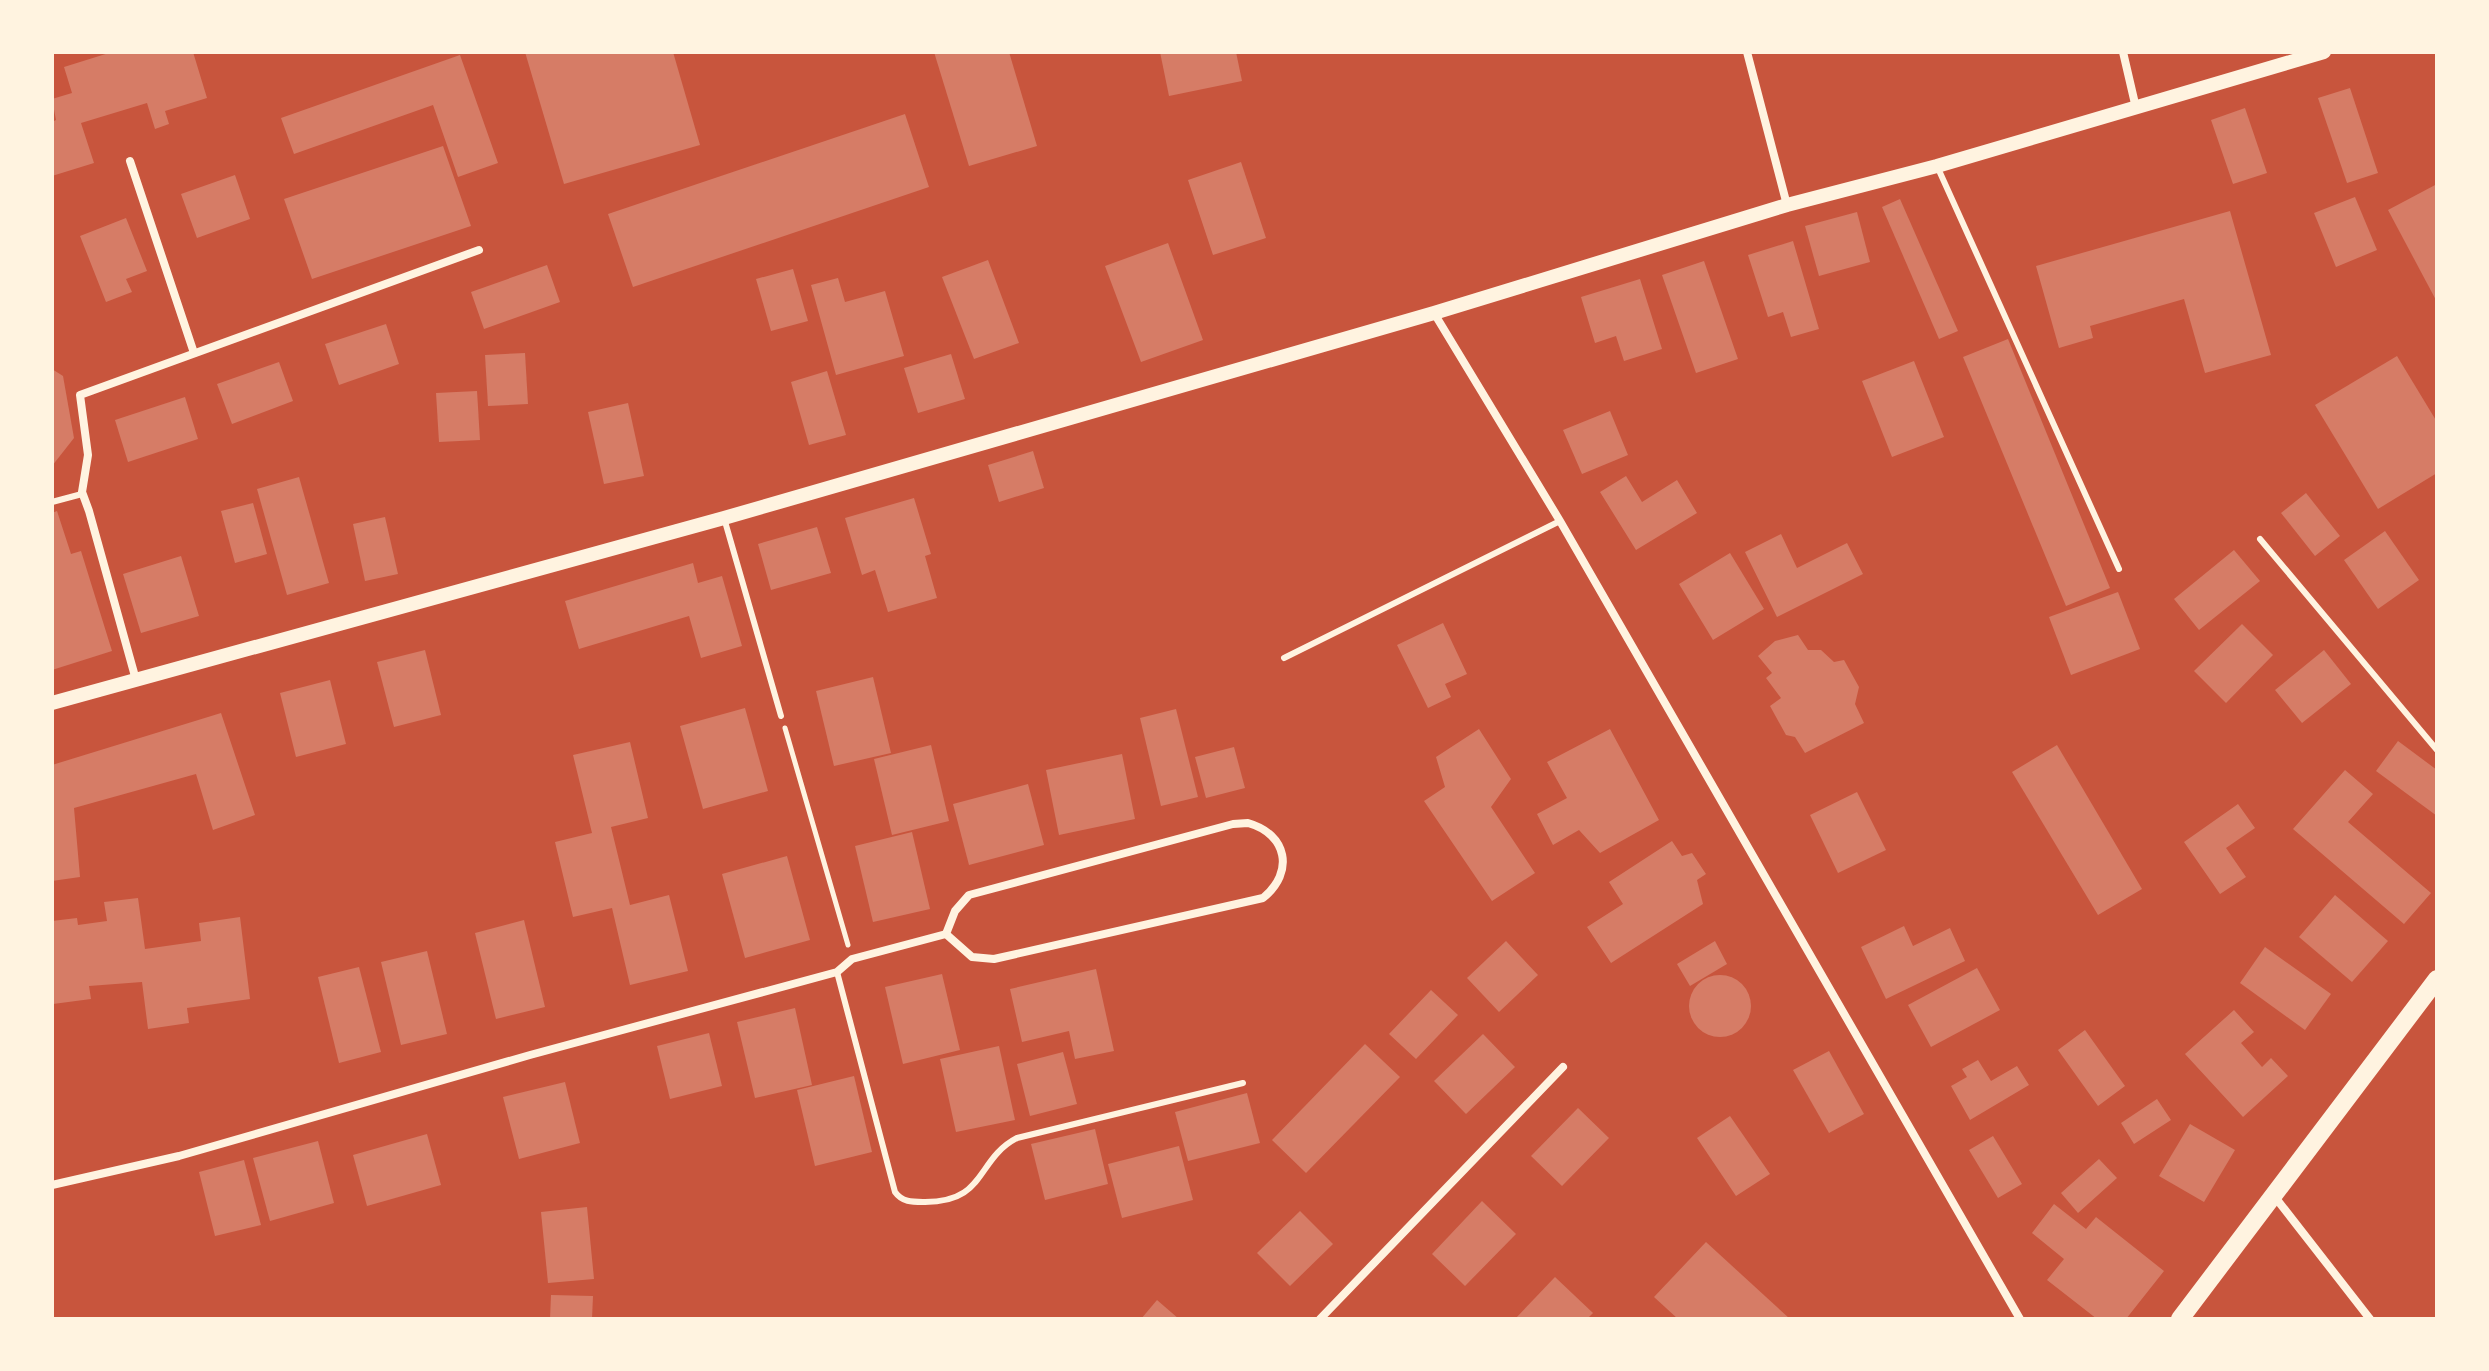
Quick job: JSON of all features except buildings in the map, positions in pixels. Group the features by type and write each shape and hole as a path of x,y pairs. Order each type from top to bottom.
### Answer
{"main road":[{"path":"2180,1319 2437,979"}],"street":[{"path":"1747,52 1787,205"},
{"path":"2123,52 2136,108"},
{"path":"52,703 724,518 1434,313 1787,205 1937,166 2324,52"},
{"path":"130,161 194,353"},
{"path":"136,680 82,494 88,455 80,395 479,250"},
{"path":"1434,313 1560,521 2020,1319"},
{"path":"1248,823 1261,827 1280,846 1283,858 1279,881 1263,898 1251,902 994,959 972,957 946,934 955,911 969,895 1233,824 1248,823"},
{"path":"52,1185 179,1156 530,1055 837,972 852,959 946,934"},
{"path":"1320,1319 1563,1067"},
{"path":"2274,1196 2370,1319"}],"lane":[{"path":"1937,166 2119,569"},
{"path":"52,502 82,494"},
{"path":"724,518 781,716"},
{"path":"1284,658 1560,521"},
{"path":"2260,539 2437,750"},
{"path":"837,972 895,1192 908,1201 935,1202 965,1194 1005,1146 1017,1138 1243,1083"}],"path":[{"path":"781,716 852,959"}]}
